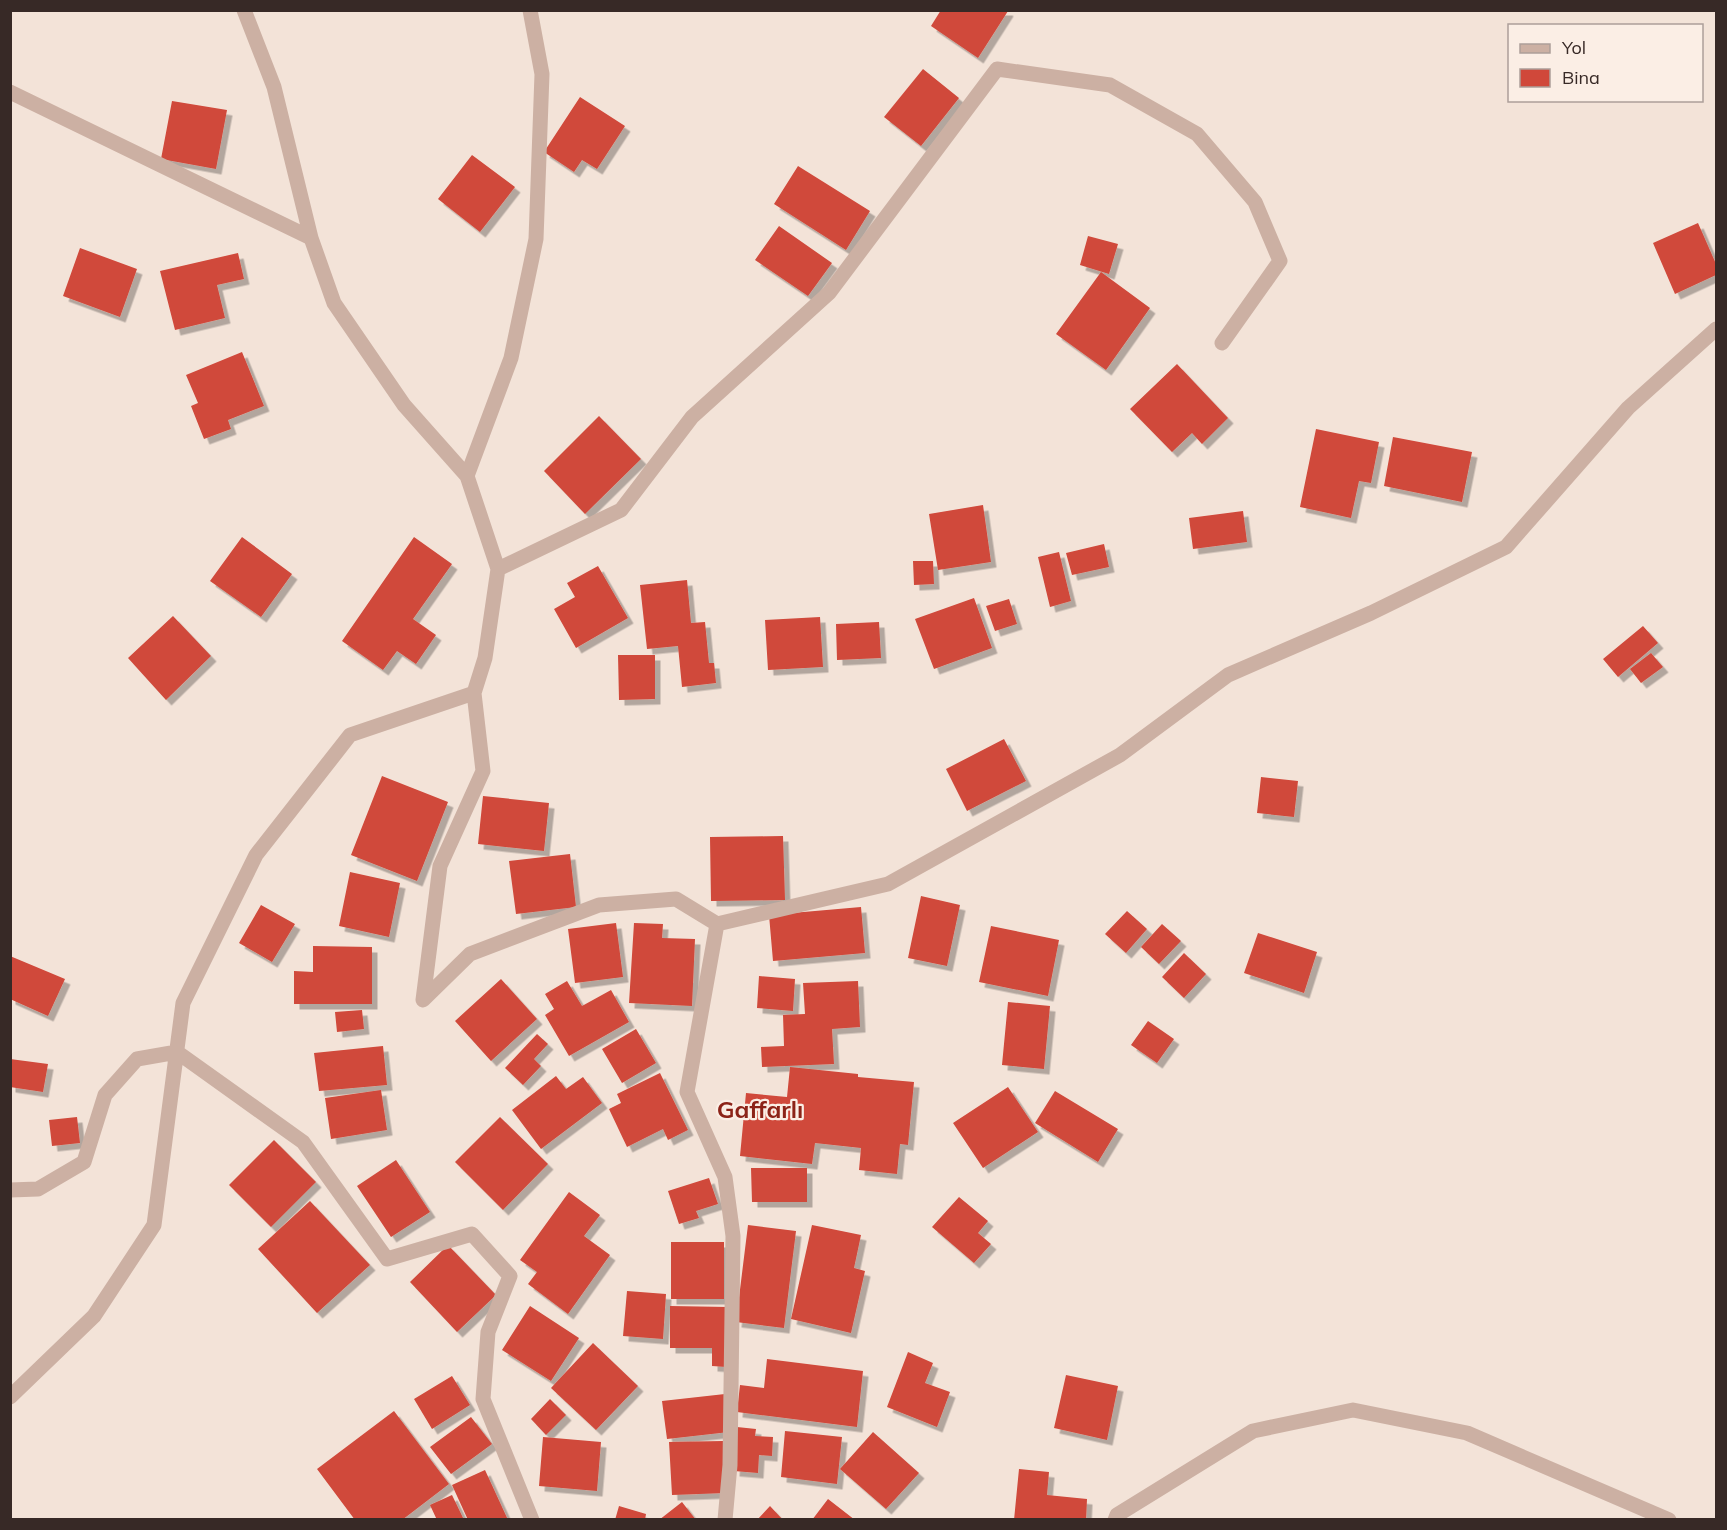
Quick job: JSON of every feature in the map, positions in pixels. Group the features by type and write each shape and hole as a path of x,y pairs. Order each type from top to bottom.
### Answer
{"street":[{"path":"244,10 274,87 311,238 334,303 404,405 466,476 498,569 485,658 474,693 483,771 440,866 423,1000 470,954 599,904 676,899 717,924 888,884 1120,755 1228,675 1371,613 1506,547 1628,408 1716,329"},
{"path":"466,476 511,358 536,238 542,75 530,10"},
{"path":"498,569 621,510 692,417 829,293 997,69 1110,85 1197,134 1255,202 1280,261 1222,343"},
{"path":"10,92 311,238"},
{"path":"10,1397 94,1316 154,1225 183,1003 256,855 350,735 474,693"},
{"path":"717,924 687,1092 725,1177 733,1236 730,1465 725,1520"},
{"path":"10,1190 38,1189 84,1162 105,1095 137,1059 177,1052 303,1142 387,1259 472,1234 510,1276 488,1332 483,1399 531,1520"},
{"path":"1115,1520 1117,1515 1253,1431 1353,1410 1467,1433 1669,1520"}],"building":[{"path":"941,10 1008,11 978,58 931,26"},
{"path":"923,69 959,98 921,146 884,117"},
{"path":"580,97 625,126 597,169 582,160 574,172 544,152"},
{"path":"172,101 227,110 216,169 161,159"},
{"path":"472,155 515,187 480,232 438,199"},
{"path":"798,166 870,211 846,250 774,204"},
{"path":"1698,223 1716,264 1716,275 1675,294 1653,243"},
{"path":"779,226 832,263 808,296 755,260"},
{"path":"1088,236 1118,244 1109,274 1080,265"},
{"path":"80,248 137,269 120,317 63,296"},
{"path":"238,253 244,279 217,285 225,318 175,330 160,271"},
{"path":"1101,272 1150,308 1106,370 1056,334"},
{"path":"242,352 264,406 228,420 231,429 204,439 191,406 198,403 186,375"},
{"path":"1177,364 1228,418 1202,444 1192,433 1172,452 1130,409"},
{"path":"599,416 641,459 585,514 544,471"},
{"path":"1316,429 1379,442 1371,483 1359,481 1351,518 1300,507"},
{"path":"1393,437 1472,452 1462,502 1384,486"},
{"path":"983,505 991,562 938,570 929,514"},
{"path":"1243,511 1247,542 1193,549 1189,518"},
{"path":"242,537 292,574 261,617 210,581"},
{"path":"414,537 452,564 413,619 436,635 416,664 397,651 383,670 342,641"},
{"path":"1104,544 1109,567 1072,575 1066,553"},
{"path":"1059,552 1071,601 1050,607 1038,557"},
{"path":"913,561 933,561 934,584 914,585"},
{"path":"598,566 628,618 576,648 554,609 575,597 567,583"},
{"path":"687,580 691,623 705,622 709,663 714,663 716,683 682,687 678,646 647,649 640,585"},
{"path":"974,598 992,648 934,669 915,619"},
{"path":"1009,599 1017,624 995,631 986,606"},
{"path":"173,616 211,656 166,700 128,658"},
{"path":"820,617 823,667 768,670 765,620"},
{"path":"879,622 881,658 837,660 836,624"},
{"path":"1643,626 1658,643 1618,677 1603,659"},
{"path":"1651,653 1663,667 1641,683 1630,669"},
{"path":"618,655 655,655 655,699 619,700"},
{"path":"1004,739 1026,781 967,811 946,769"},
{"path":"382,776 448,802 417,881 351,855"},
{"path":"1261,777 1298,781 1294,817 1257,813"},
{"path":"483,796 549,803 544,851 478,844"},
{"path":"783,836 785,900 711,901 710,837"},
{"path":"570,854 576,907 516,914 509,861"},
{"path":"350,872 400,883 389,937 339,926"},
{"path":"921,896 960,905 947,966 908,958"},
{"path":"261,905 295,924 272,962 239,943"},
{"path":"861,907 865,953 773,961 769,915"},
{"path":"1127,911 1147,929 1126,953 1105,934"},
{"path":"616,923 623,977 575,983 568,929"},
{"path":"634,923 663,924 662,938 695,939 692,1006 629,1003"},
{"path":"1162,924 1181,941 1159,964 1141,947"},
{"path":"991,926 1059,940 1048,996 979,982"},
{"path":"1258,933 1317,952 1304,993 1244,973"},
{"path":"313,946 372,947 372,1004 294,1004 294,971 313,972"},
{"path":"1184,953 1206,974 1184,998 1162,977"},
{"path":"10,956 65,979 48,1016 10,999"},
{"path":"759,976 795,979 793,1011 757,1008"},
{"path":"501,979 537,1019 491,1061 455,1021"},
{"path":"567,981 582,1006 611,990 629,1022 569,1056 545,1015 554,1009 545,994"},
{"path":"858,981 860,1027 832,1029 834,1064 762,1067 761,1047 784,1046 783,1015 805,1014 803,983"},
{"path":"1008,1002 1050,1006 1044,1069 1002,1065"},
{"path":"362,1010 364,1029 337,1032 335,1012"},
{"path":"1148,1021 1174,1039 1157,1063 1131,1045"},
{"path":"636,1029 656,1063 622,1083 602,1049"},
{"path":"537,1034 548,1044 534,1059 541,1066 523,1085 505,1068"},
{"path":"383,1046 387,1085 319,1091 314,1053"},
{"path":"10,1059 48,1064 43,1092 10,1087"},
{"path":"790,1067 914,1082 908,1145 900,1144 897,1174 859,1170 861,1148 815,1143 812,1164 740,1156 746,1093 787,1097"},
{"path":"660,1073 688,1130 668,1140 663,1129 627,1147 609,1109 621,1103 617,1094"},
{"path":"556,1076 566,1089 583,1077 602,1103 541,1149 512,1110"},
{"path":"1008,1087 1038,1132 983,1168 953,1123"},
{"path":"381,1090 387,1130 331,1139 325,1098"},
{"path":"1055,1091 1118,1129 1098,1162 1035,1123"},
{"path":"77,1117 80,1143 52,1146 49,1120"},
{"path":"500,1117 548,1164 503,1210 455,1162"},
{"path":"274,1140 316,1182 271,1227 229,1185"},
{"path":"396,1160 430,1212 391,1237 357,1186"},
{"path":"751,1168 807,1168 807,1202 752,1202"},
{"path":"709,1178 718,1204 696,1211 699,1218 679,1224 668,1191"},
{"path":"569,1192 600,1215 584,1236 610,1255 568,1314 528,1284 537,1272 520,1260"},
{"path":"959,1197 988,1221 978,1233 991,1244 974,1263 932,1227"},
{"path":"310,1201 370,1265 317,1313 258,1249"},
{"path":"748,1225 796,1231 784,1328 736,1322"},
{"path":"812,1225 861,1235 854,1268 865,1271 851,1333 791,1319"},
{"path":"671,1242 724,1242 724,1299 671,1299"},
{"path":"448,1245 496,1295 457,1332 410,1282"},
{"path":"627,1291 666,1294 663,1339 623,1336"},
{"path":"530,1306 579,1338 551,1381 502,1350"},
{"path":"670,1306 728,1307 727,1367 712,1366 712,1348 670,1348"},
{"path":"593,1343 638,1386 596,1430 551,1388"},
{"path":"908,1352 933,1363 925,1383 950,1392 937,1427 887,1407"},
{"path":"767,1359 863,1371 857,1427 737,1412 740,1385 764,1388"},
{"path":"1066,1375 1118,1386 1107,1440 1054,1428"},
{"path":"452,1376 470,1405 432,1429 414,1399"},
{"path":"725,1394 729,1432 667,1439 662,1401"},
{"path":"550,1399 566,1415 546,1435 531,1419"},
{"path":"394,1411 449,1484 402,1520 355,1520 317,1469"},
{"path":"471,1417 492,1444 451,1474 430,1447"},
{"path":"737,1427 756,1429 755,1436 773,1437 772,1456 759,1455 758,1473 734,1471"},
{"path":"785,1431 842,1437 837,1484 781,1477"},
{"path":"873,1432 919,1473 886,1509 840,1469"},
{"path":"543,1437 601,1442 597,1491 539,1486"},
{"path":"723,1441 725,1493 672,1495 669,1442"},
{"path":"1019,1469 1049,1472 1047,1495 1087,1499 1086,1520 1014,1520"},
{"path":"485,1470 508,1520 468,1520 452,1485"},
{"path":"452,1495 464,1520 437,1520 430,1505"},
{"path":"828,1499 855,1520 812,1520"},
{"path":"682,1502 696,1520 659,1520"},
{"path":"619,1506 646,1514 645,1520 615,1520"},
{"path":"770,1506 783,1520 757,1520"}],"district":[{"name":"Gaffarlı","path":"760,1110"}]}
